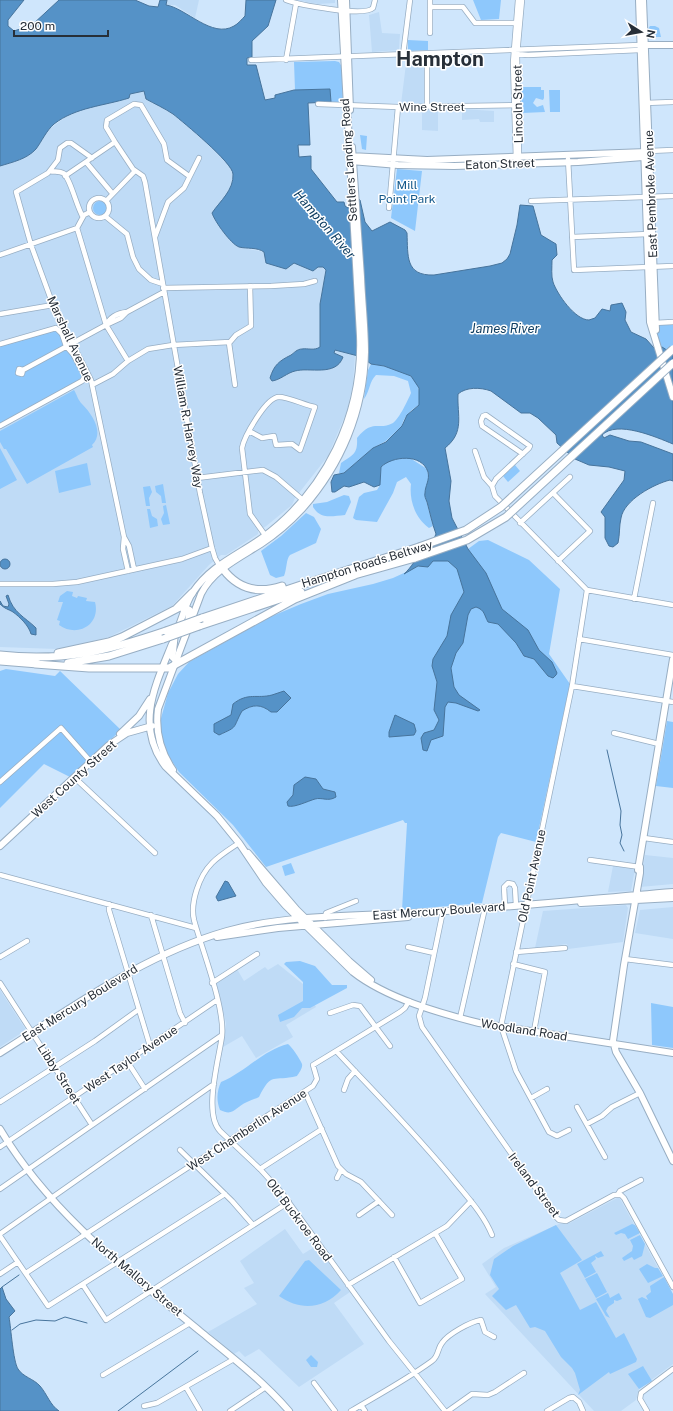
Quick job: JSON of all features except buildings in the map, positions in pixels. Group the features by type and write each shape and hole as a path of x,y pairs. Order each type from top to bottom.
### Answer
{"highway":[{"name":"Hampton Roads Beltway","path":"0,654 51,656 80,655 103,651 382,559 420,548 462,532 501,507 673,349"},
{"name":"Hampton Roads Beltway","path":"0,661 35,664 75,663 95,659 163,639 355,575 461,543 479,534 506,517 673,363"},
{"path":"221,567 230,578 241,586 254,590 267,590 360,562 382,559"},
{"path":"35,664 89,668 162,669 176,663 295,599 355,575"},
{"path":"175,609 192,593"},
{"path":"51,656 109,642 122,637 180,607 186,608 190,612 189,623"},
{"path":"174,638 171,655 176,663"}],"main road":[{"name":"Settlers Landing Road","path":"149,726 152,695 192,593 206,576 276,533 330,473 346,442 358,405 365,341 352,177 343,10 341,0"},
{"name":"Settlers Landing Road","path":"343,10 346,0"},
{"path":"639,0 642,47"},
{"path":"642,47 643,0"},
{"path":"642,47 673,45"},
{"name":"East Pembroke Avenue","path":"642,47 645,103 645,154 653,323 657,343 673,397"},
{"name":"Eaton Street","path":"351,159 393,162 427,160 568,159 645,154"},
{"name":"Settlers Landing Road","path":"157,725 159,703 176,663 189,623 205,586 221,567 265,535 304,502"},
{"path":"673,659 613,1030 614,1044 619,1057 640,1093 673,1161"},
{"path":"109,745 139,716 152,695"},
{"name":"West County Street","path":"0,846 109,745 127,733 157,725"},
{"name":"Woodland Road","path":"157,725 164,754 180,779"},
{"name":"Woodland Road","path":"149,726 154,745 162,762 217,816 305,922 363,979 409,1001 460,1018 534,1032 673,1053"},
{"name":"Woodland Road","path":"239,843 252,864 287,908 299,920 305,922"},
{"name":"East Mercury Boulevard","path":"635,898 673,892"},
{"name":"East Mercury Boulevard","path":"207,939 305,922 635,898 673,898"},
{"name":"East Mercury Boulevard","path":"484,910 505,906 526,906"},
{"path":"280,922 287,916 287,908"},
{"name":"East Mercury Boulevard","path":"0,1053 127,972 163,955 236,929 299,920"},
{"path":"324,937 327,921"},
{"name":"East Mercury Boulevard","path":"305,922 311,925 327,921"},
{"name":"Woodland Road","path":"311,925 347,963"},
{"name":"North Mallory Street","path":"0,1129 4,1144"},
{"name":"North Mallory Street","path":"0,1135 4,1144 49,1199 85,1235 116,1264 265,1388 289,1411"},
{"name":"North Mallory Street","path":"265,1388 284,1411"}],"street":[{"path":"286,0 296,4 343,10 371,11 374,7 375,0"},
{"path":"403,56 410,0"},
{"path":"430,0 430,33"},
{"name":"Lincoln Street","path":"517,159 516,52 518,0"},
{"name":"Lincoln Street","path":"517,23 522,0"},
{"path":"286,60 296,4"},
{"path":"430,7 463,7 475,23 517,23"},
{"path":"250,60 642,47"},
{"path":"427,58 427,107"},
{"path":"645,103 673,102"},
{"path":"106,201 112,193 135,171 107,130 106,121 134,104 142,106 165,145 167,159 189,176"},
{"path":"318,104 348,105"},
{"name":"Wine Street","path":"348,105 398,107 516,106"},
{"path":"388,208 398,107"},
{"path":"65,176 115,142"},
{"path":"50,171 58,160 60,148 67,143 71,143 92,158"},
{"name":"Eaton Street","path":"645,154 673,150"},
{"path":"154,238 168,202 183,190 199,158"},
{"path":"568,159 574,270 673,266"},
{"path":"86,162 112,193"},
{"path":"50,171 60,172 65,176 79,211 83,217"},
{"name":"Marshall Avenue","path":"50,171 16,192 31,245 52,305 92,385 124,537 124,549 128,571"},
{"name":"William R. Harvey Way","path":"135,171 144,177 197,478 212,548 215,558 221,567"},
{"path":"532,201 673,196"},
{"path":"100,198 106,201 109,210 105,216 97,218 90,212 90,206 94,200 100,198"},
{"path":"0,255 77,228 83,217 90,212"},
{"path":"105,216 126,234 134,259 139,269 163,288"},
{"path":"77,228 106,325 128,361"},
{"path":"572,237 649,234"},
{"path":"23,370 106,325 109,319 121,313 127,312 163,288 298,284 315,281"},
{"path":"92,385 113,374 128,361 148,349 173,345 229,343 236,335 252,326 250,286"},
{"path":"0,314 52,305"},
{"path":"653,323 673,322"},
{"path":"0,344 56,328 62,334 66,346 73,354 84,374 84,380 0,426"},
{"path":"229,343 235,385"},
{"path":"249,431 262,438 274,436 276,445 292,444 300,450 315,407 279,397 272,399 263,408 249,431 243,442 242,448 250,514 265,535"},
{"path":"492,486 496,479 523,454 529,448 528,443 486,415 483,416 481,421 482,426 523,454"},
{"path":"475,451 484,477 492,486 495,496 587,590 673,606"},
{"path":"197,478 245,472 268,471 304,502"},
{"path":"520,523 570,477"},
{"path":"553,493 590,531 558,561"},
{"path":"634,599 653,503"},
{"name":"Marshall Avenue","path":"124,537 129,546 134,569"},
{"path":"0,584 73,583 182,559 212,548"},
{"name":"Old Point Avenue","path":"569,1130 557,1136 551,1134 516,1071 501,1026 572,686 587,590"},
{"path":"579,639 673,655"},
{"path":"572,686 673,702"},
{"path":"0,782 61,728 91,762"},
{"path":"614,733 659,744"},
{"path":"74,778 155,853"},
{"path":"644,838 673,842"},
{"name":"Old Buckroe Road","path":"239,843 218,857 206,871 192,904 196,928 222,1018 222,1035 214,1084 214,1121 218,1129 260,1169 289,1202 348,1285 445,1411"},
{"path":"590,860 640,867"},
{"path":"0,875 196,928"},
{"path":"505,906 504,887 508,883 513,884 516,888 516,906"},
{"path":"327,921 326,913 356,901"},
{"path":"109,904 109,910 150,1046"},
{"path":"460,1018 484,910"},
{"name":"Ireland Street","path":"443,912 419,1018 422,1027 559,1220 566,1221 618,1194 620,1191 641,1180"},
{"path":"151,915 180,1012 185,1023"},
{"path":"0,957 27,941"},
{"path":"408,947 434,953"},
{"path":"516,952 565,948"},
{"path":"212,982 257,954"},
{"path":"625,959 673,965"},
{"path":"513,964 545,972 534,1032"},
{"name":"Libby Street","path":"0,983 92,1125"},
{"name":"West Taylor Avenue","path":"4,1144 217,1000"},
{"name":"West Chamberlin Avenue","path":"26,1273 305,1092 317,1082 313,1065 337,1052 403,1010 409,1001"},
{"path":"330,1013 353,1005 358,1005 364,1010 390,1046"},
{"path":"0,1102 138,1010"},
{"path":"0,1189 222,1035"},
{"path":"337,1052 424,1144 470,1201 487,1225 492,1235"},
{"path":"127,1061 145,1089"},
{"path":"344,1090 348,1080 355,1071"},
{"path":"214,1084 0,1235 48,1306 225,1194"},
{"path":"531,1098 547,1089"},
{"path":"305,1092 341,1170 361,1182 392,1215"},
{"path":"587,1124 602,1116 612,1107 640,1093"},
{"path":"577,1106 605,1157"},
{"path":"260,1169 322,1129"},
{"path":"180,1150 225,1194 253,1225"},
{"path":"337,1178 341,1170"},
{"path":"618,1194 624,1198 673,1287"},
{"path":"359,1215 379,1201"},
{"path":"348,1285 435,1233 452,1221 470,1201"},
{"path":"83,1285 106,1320 289,1202"},
{"path":"394,1257 420,1303 462,1278 435,1233"},
{"path":"0,1274 18,1262"},
{"path":"351,1411 415,1373 435,1359 441,1343 470,1323 481,1320 486,1332 494,1337"},
{"path":"103,1375 189,1324"},
{"path":"144,1406 157,1403 232,1360"},
{"path":"647,1411 640,1399 642,1393 673,1369"},
{"path":"448,1411 472,1394 488,1395 524,1373"},
{"path":"314,1383 335,1411"},
{"path":"186,1387 200,1411"},
{"path":"230,1411 265,1388"},
{"path":"547,1411 573,1397 579,1402 583,1411"},
{"path":"361,1405 365,1411"}],"shaded area":[{"path":"167,0 199,0 195,18 175,5 166,5"},
{"path":"295,0 335,0 335,3 318,4"},
{"path":"379,12 382,33 400,34 399,50 372,52 369,15"},
{"path":"407,56 425,58 425,104 401,104"},
{"path":"145,91 146,99 172,113 202,138 234,172 231,186 219,203 225,233 238,247 264,252 266,263 290,267 294,263 313,271 318,267 323,267 326,270 320,304 320,347 313,350 299,349 283,359 275,381 296,371 326,370 334,367 338,364 341,356 334,353 335,350 355,355 353,384 347,411 328,456 295,498 292,505 265,527 258,530 258,534 226,555 221,555 209,565 172,606 109,637 83,644 57,649 0,647 0,166 20,160 35,149 49,129 66,117 84,108 120,101 129,98 130,94"},
{"path":"462,109 494,111 494,122 480,122 479,119 462,120"},
{"path":"438,110 438,131 422,130 422,111"},
{"path":"645,855 673,858 673,884 640,887"},
{"path":"613,866 635,869 631,891 608,892"},
{"path":"626,905 628,908 623,942 568,949 567,944 535,948 543,911"},
{"path":"673,907 673,939 635,933 640,910"},
{"path":"278,964 314,993 310,996 316,1007 286,1025 293,1037 256,1058 242,1036 223,1047 226,1023 216,982 237,969 244,981 265,967 268,970"},
{"path":"0,990 26,1030 0,1047"},
{"path":"619,1197 673,1295 673,1364 639,1389 636,1400 621,1411 594,1411 485,1294 496,1287 482,1264 504,1248 559,1224 570,1223"},
{"path":"285,1229 303,1254 316,1246 350,1292 334,1303 364,1344 299,1387 259,1349 245,1357 239,1351 234,1354 208,1332 257,1304 244,1288 254,1283 240,1261"}],"green space":[{"path":"473,0 501,0 499,19 481,20"},
{"path":"650,26 659,28 661,37 650,37 648,29"},
{"path":"408,40 428,41 428,50 408,51"},
{"path":"294,62 339,62 342,67 343,103 331,102 330,89 295,90"},
{"path":"521,87 541,87 541,90 544,90 543,100 536,98 533,103 537,107 543,105 545,112 522,113"},
{"path":"549,90 560,90 560,112 550,112"},
{"path":"360,135 367,136 366,150 362,149"},
{"name":"Mill Point Park","path":"397,169 422,171 415,231 391,218"},
{"path":"97,201 103,201 107,205 107,211 103,215 97,215 93,211 93,205"},
{"path":"655,322 673,322 673,354 659,346"},
{"path":"60,325 88,376 86,380 0,427 0,343"},
{"path":"371,364 397,369 414,379 419,388 419,405 408,414 404,419 402,426 386,441 373,448 344,473 339,473 341,463 354,454 357,438 367,428 384,426 393,423 401,414 411,393 408,381 394,376 376,375 364,399 368,370"},
{"path":"74,390 79,401 94,419 96,425 97,436 96,441 92,445 93,447 27,484 6,449 4,449 0,442 0,431"},
{"path":"0,448 17,480 0,489"},
{"path":"397,458 410,458 427,469 429,479 425,496 433,526 429,528 420,519 414,508 411,496 411,484 406,477 397,482 393,493 377,522 356,520 353,518 359,497 364,493 377,490 380,485 381,467 385,463"},
{"path":"87,463 91,485 59,493 55,471"},
{"path":"515,465 520,471 508,482 503,476"},
{"path":"163,484 166,503 162,503 161,496 156,492 155,486"},
{"path":"150,486 152,492 149,498 150,506 146,506 143,487"},
{"path":"344,495 349,496 351,502 345,515 323,516 313,507 313,504 327,502"},
{"path":"166,505 170,524 163,525 161,519 164,513 163,506"},
{"path":"147,509 150,509 152,516 157,519 158,526 150,528"},
{"path":"306,513 314,517 321,529 316,543 290,555 284,576 276,578 270,575 261,551 281,536"},
{"path":"488,540 529,560 560,589 549,654 570,684 536,842 501,833 498,837 482,903 402,910 407,823 403,820 266,867 233,825 179,772 168,755 162,740 160,722 168,693 178,674 189,662 270,617 328,594 393,578 430,561 448,561 473,557 468,549 479,541"},
{"path":"67,591 73,592 72,596 77,598 78,596 87,598 86,601 95,602 96,610 91,623 80,630 66,629 59,625 60,621 57,620 63,602 58,602 60,596"},
{"path":"6,669 55,676 60,671 121,730 70,777 44,764 0,808 0,671"},
{"path":"667,721 673,722 673,788 656,786"},
{"path":"291,863 295,873 285,876 282,866"},
{"path":"300,961 315,966 332,985 347,985 347,988 310,1008 302,1008 294,1017 280,1022 278,1015 303,1001 303,982 284,964 286,962"},
{"path":"651,1003 673,1007 673,1048 652,1045"},
{"path":"288,1044 296,1053 302,1064 297,1076 274,1079 270,1081 263,1089 259,1097 248,1101 232,1112 220,1110 218,1096 221,1082 238,1073 270,1051"},
{"path":"632,1224 635,1225 640,1233 628,1239 625,1234 621,1233 616,1235 614,1233"},
{"path":"556,1225 582,1260 560,1273 580,1310 596,1302 616,1338 624,1333 637,1359 636,1362 610,1374 609,1372 578,1395 580,1390 575,1373 561,1357 545,1331 535,1327 530,1328 516,1305 506,1310 492,1296 499,1289 490,1275 494,1259 513,1246"},
{"path":"640,1235 645,1244 642,1256 634,1260 632,1257 624,1261 622,1258 632,1251 633,1246 630,1240"},
{"path":"601,1251 604,1256 598,1258 595,1256 596,1259 591,1263 596,1272 585,1278 577,1264"},
{"path":"309,1260 341,1290 327,1301 312,1306 295,1304 279,1296 305,1261"},
{"path":"647,1264 658,1268 663,1276 648,1283 639,1269"},
{"path":"597,1273 607,1292 596,1298 585,1279"},
{"path":"664,1277 673,1294 673,1305 650,1318 646,1317 638,1299 642,1297 648,1300 646,1296 651,1292 650,1286"},
{"path":"608,1293 610,1298 619,1293 622,1299 617,1301 614,1300 614,1303 608,1307 606,1311 610,1318 606,1316 596,1299"},
{"path":"311,1355 318,1362 317,1367 311,1367 306,1360"},
{"path":"643,1366 652,1381 639,1389 628,1374"}],"water":[{"name":"James River","path":"0,0 24,0 8,20 8,26 14,31 32,25 59,0 135,0 149,6 158,7 160,0 167,0 166,5 182,11 199,22 217,29 226,29 238,23 245,16 246,0 276,0 268,26 252,41 252,57 247,58 247,65 256,65 265,100 275,98 275,95 294,90 330,89 331,102 308,103 310,145 298,145 299,157 311,156 311,169 337,202 344,202 345,206 348,208 350,203 357,198 360,200 365,222 372,231 390,222 405,230 407,233 408,257 413,268 418,272 434,275 502,263 510,254 520,205 533,206 541,235 556,244 557,255 552,260 552,280 558,293 567,306 578,316 589,320 595,318 602,309 610,311 611,305 622,303 626,312 625,320 631,332 646,339 654,348 662,347 673,354 673,444 647,434 627,429 617,429 602,435 604,438 610,435 629,441 641,442 673,454 673,481 670,480 663,482 648,489 628,505 623,511 621,518 618,543 613,547 609,546 605,538 605,517 601,512 624,480 625,471 609,467 589,465 575,459 557,443 556,435 538,418 530,413 521,413 491,391 473,388 458,394 458,430 451,442 445,448 451,481 449,501 452,518 468,549 486,573 502,609 528,630 539,650 552,662 557,673 553,678 548,676 534,659 524,656 516,643 498,624 488,622 484,613 476,607 471,609 468,615 463,643 456,653 451,668 454,687 459,695 480,710 478,711 456,703 448,702 445,707 443,736 431,740 427,751 423,750 421,738 424,733 434,730 439,720 434,710 437,682 432,666 433,659 447,636 451,615 464,592 457,569 448,561 433,561 428,567 418,566 404,574 432,542 436,534 425,495 428,472 425,466 420,462 406,458 392,460 381,467 380,485 374,487 364,482 349,487 344,486 335,492 332,492 331,482 334,475 344,473 373,448 386,442 402,426 407,415 419,405 419,388 411,376 384,366 371,364 362,357 335,350 334,353 343,357 340,363 335,367 322,370 295,371 272,381 270,378 273,370 283,359 299,350 316,349 320,347 320,304 326,270 323,267 318,267 313,271 294,263 286,269 266,263 264,252 261,250 239,247 232,242 220,227 212,213 229,190 233,180 231,169 217,152 178,118 146,99 144,91 130,94 129,98 120,101 81,110 63,118 51,127 36,149 20,160 0,166"},
{"path":"3,559 7,559 9,560 9,568 3,569 0,566 0,562"},
{"path":"8,595 16,610 36,628 36,635 31,634 26,625 18,616 5,608 0,604 0,601 3,606 8,607 9,604 6,596"},
{"path":"284,691 291,698 277,712 271,712 260,706 253,706 242,711 236,724 230,730 219,735 214,732 214,724 231,715 233,704 238,700 248,697 267,696"},
{"path":"395,715 414,724 416,731 414,735 389,737 389,732"},
{"path":"305,777 316,779 323,789 335,792 336,797 330,799 315,799 297,805 288,806 287,802 293,795 294,785"},
{"path":"225,881 228,882 236,896 218,901 216,897"},
{"path":"2,1287 6,1299 15,1311 9,1317 16,1365 20,1372 40,1386 53,1406 59,1411 0,1411 0,1289"}],"waterway":[{"path":"607,750 621,811 620,825 622,835 620,843 624,851"},
{"path":"2,1287 19,1275"},
{"path":"12,1330 20,1324 36,1320 55,1321 65,1317 87,1323"},
{"path":"118,1411 198,1351"}],"district":[{"name":"Hampton","path":"440,59"}],"water label":[{"name":"Hampton River","path":"325,224"}]}
